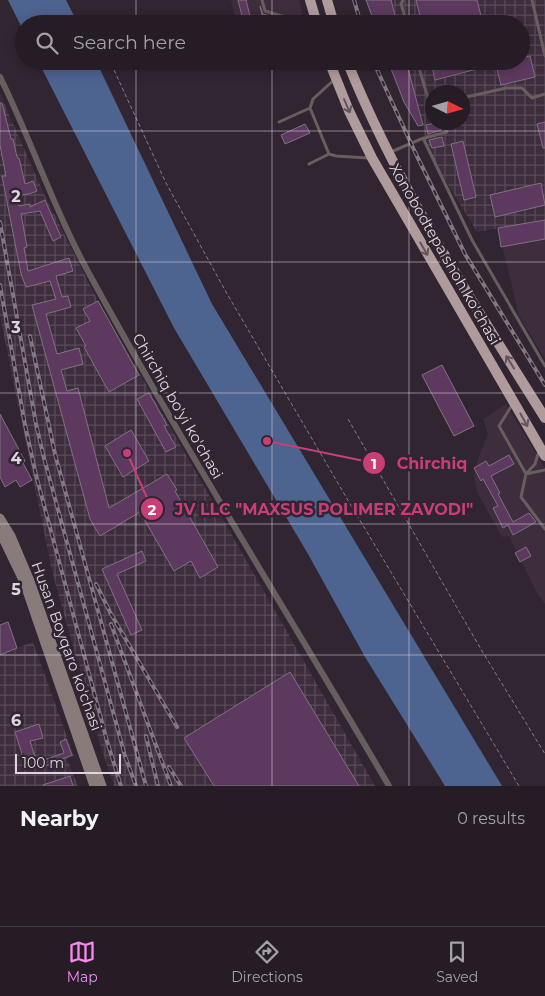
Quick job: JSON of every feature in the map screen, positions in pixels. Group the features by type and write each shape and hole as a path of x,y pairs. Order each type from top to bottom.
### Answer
{"highway":[{"path":"310,0 314,15"},
{"path":"327,0 331,15"},
{"name":"Xonobodtepa shoh ko'chasi","path":"333,70 372,158 543,452"},
{"name":"Xonobodtepa shoh ko'chasi","path":"351,70 368,113 388,154 450,263 545,418"}],"main road":[{"name":"Husan Boyqaro ko'chasi","path":"0,518 4,537 24,582 94,786"},
{"name":"Husan Boyqaro ko'chasi","path":"4,537 30,581 102,786"}],"street":[{"name":"Chirchiq bo'yi ko'chasi","path":"0,77 84,265 210,487 389,786"}],"lane":[{"path":"262,0 265,11 279,15"},
{"path":"404,0 401,4 404,15"},
{"path":"532,0 545,56"},
{"path":"420,70 425,88"},
{"path":"329,154 310,108 313,99 336,78"},
{"path":"470,96 506,88 522,88 532,98 545,94"},
{"path":"278,122 310,108"},
{"path":"388,154 423,138 447,132 446,130"},
{"path":"423,138 472,240 545,366"},
{"path":"309,164 329,154 372,158"},
{"path":"514,402 499,426 526,474"},
{"path":"543,452 526,474 521,497 545,529"},
{"path":"526,474 545,470"}],"path":[{"path":"114,70 166,183 226,292 519,786"},
{"path":"348,419 477,642 545,754"}],"shaded area":[{"path":"231,0 299,0 303,15 235,15"},
{"path":"391,0 545,0 545,220 477,232 427,150 423,125 408,70 530,70 530,15 395,15"},
{"path":"0,94 45,196 96,297 375,786 114,786 100,744 52,571 0,316"},
{"path":"545,220 545,359 519,316 498,228"},
{"path":"506,404 545,468 545,604 537,593 509,536 502,537 477,492 474,478 477,462 488,434 483,419"},
{"path":"8,622 17,648 33,642 74,756 67,759 78,786 0,786 0,625"}],"water":[{"path":"8,0 66,0 74,15 16,15"},
{"path":"43,70 100,70 212,304 502,786 445,786 365,657 308,554 174,328"}],"building":[{"path":"238,0 246,0 250,15 242,15"},
{"path":"366,0 391,0 395,15 372,15"},
{"path":"416,0 477,0 481,15 420,15"},
{"path":"530,56 535,77 501,85 497,70 530,70"},
{"path":"392,70 408,70 423,125 418,126 404,102"},
{"path":"433,70 473,70 435,80"},
{"path":"0,103 2,103 11,139 13,139 17,157 19,158 25,184 33,181 37,191 18,195 19,206 30,204 30,207 45,200 61,237 53,241 40,211 21,214 27,247 24,248 28,271 69,258 73,271 56,276 62,297 68,296 71,307 46,314 57,354 79,348 83,364 61,370 67,391 78,388 109,508 167,474 218,567 200,578 191,561 174,571 140,512 100,536 90,519 32,305 56,299 50,281 26,287 21,274 2,176 6,176 0,145"},
{"path":"545,122 545,148 543,148 537,124"},
{"path":"305,124 310,133 285,144 281,135"},
{"path":"427,130 441,130 428,134"},
{"path":"442,137 444,146 432,148 429,140"},
{"path":"463,141 476,197 464,200 451,144"},
{"path":"541,183 545,205 495,217 490,195"},
{"path":"545,220 545,239 501,247 498,228"},
{"path":"98,301 139,375 109,392 84,347 86,346 76,328 90,321 83,309"},
{"path":"442,365 474,426 454,436 422,375"},
{"path":"149,393 167,425 164,426 176,447 166,452 137,399"},
{"path":"0,414 25,461 23,463 32,480 20,487 16,480 5,487 0,477"},
{"path":"131,430 149,461 123,477 105,446"},
{"path":"509,455 514,464 491,476 500,493 498,494 513,522 529,513 536,522 513,535 508,525 503,528 493,508 498,506 483,479 481,481 474,468 486,461 489,466"},
{"path":"526,547 531,556 520,562 515,553"},
{"path":"142,551 146,561 117,574 142,630 131,635 102,569"},
{"path":"8,622 17,648 0,655 0,625"},
{"path":"290,672 359,786 214,786 184,738"},
{"path":"39,724 43,738 30,741 35,757 24,760 15,732"},
{"path":"66,739 72,755 46,766 44,760 64,753 60,742"},
{"path":"70,776 73,786 43,786 43,785"}],"railway":[{"path":"354,0 358,15"},
{"path":"377,70 465,254 545,385"},
{"path":"0,222 36,424 44,458 125,756 136,786"},
{"path":"0,285 36,475 107,741 121,786"},
{"path":"30,336 55,454 146,786"},
{"path":"96,584 111,614 177,727"},
{"path":"111,624 171,786"},
{"path":"146,736 158,786"},
{"path":"169,767 181,786"}],"place":[{"name":"Chirchiq","path":"267,441"},
{"name":"JV LLC \"MAXSUS POLIMER ZAVODI\"","path":"127,453"}]}
